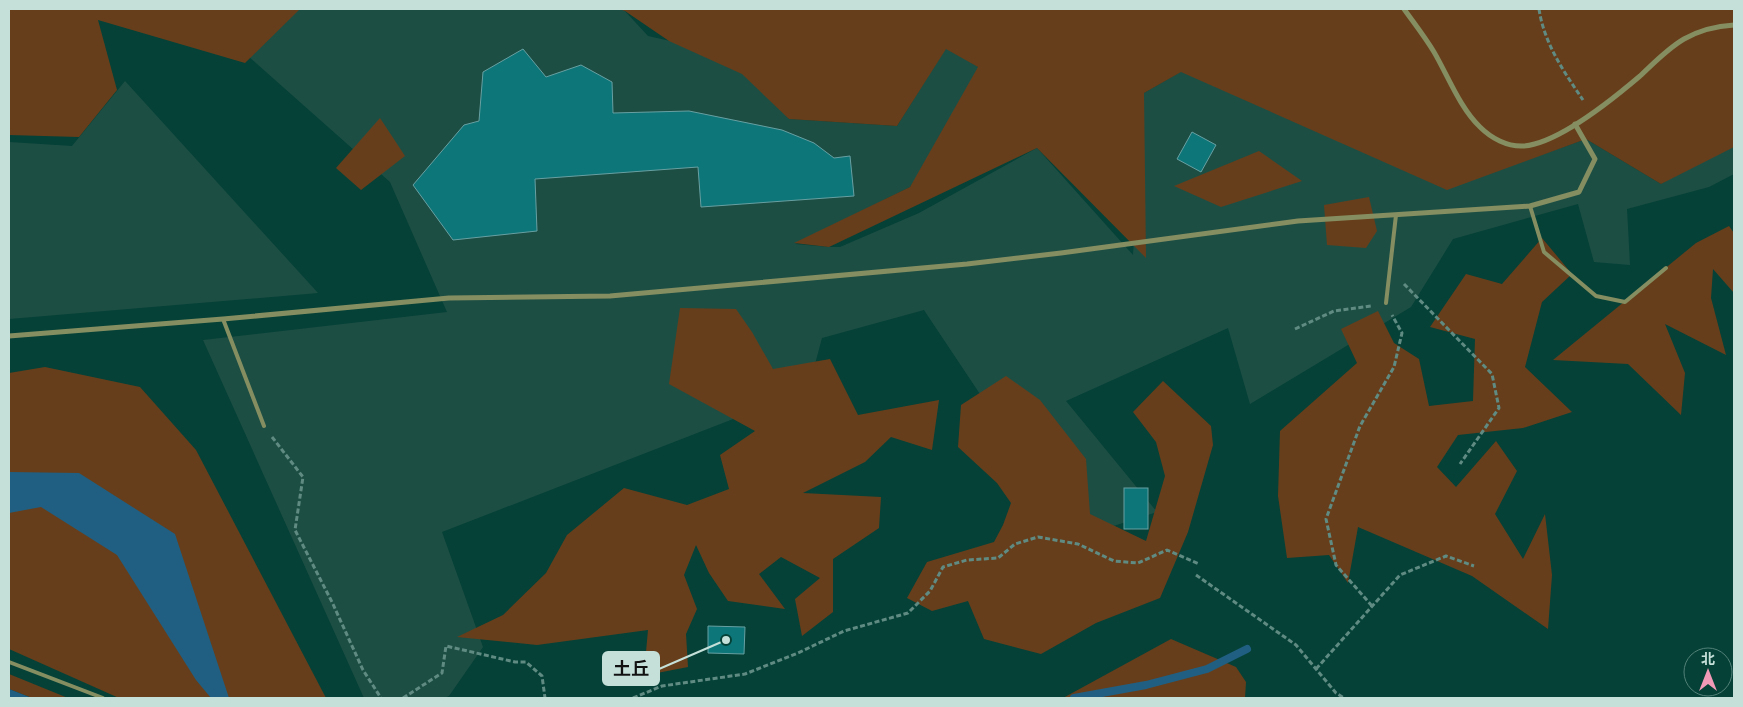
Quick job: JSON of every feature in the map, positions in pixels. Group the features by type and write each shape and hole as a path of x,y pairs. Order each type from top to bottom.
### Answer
{"street":[{"path":"1404,9 1434,51 1478,125 1494,138 1511,145 1525,146 1548,139 1592,113 1630,84 1663,54 1683,40 1701,31 1719,26 1734,25"},
{"path":"9,336 450,298 610,296 1071,252 1298,221 1530,206 1579,192 1595,159 1575,124"}],"lane":[{"path":"1530,206 1544,252 1596,296 1625,302 1666,268"},
{"path":"1386,303 1396,215"},
{"path":"223,319 264,426"},
{"path":"9,662 103,698"}],"path":[{"path":"1539,9 1540,20 1559,64 1592,113"},
{"path":"1390,269 1492,374 1499,408 1460,464"},
{"path":"1295,329 1334,311 1386,303 1402,333 1394,367 1360,426 1326,519 1336,565 1372,606"},
{"path":"264,426 303,477 295,530 332,602 363,670 381,698"},
{"path":"633,698 662,686 745,674 844,630 908,613 930,590 943,567 967,560 998,558 1015,544 1038,537 1078,544 1114,561 1138,562 1167,550 1199,564"},
{"path":"1316,669 1400,575 1446,556 1474,566"},
{"path":"1196,575 1296,645 1336,693 1344,698"},
{"path":"403,698 442,673 446,646 515,662 526,662 542,676 545,698"}],"shaded area":[{"path":"9,9 300,9 245,63 98,20 117,90 79,137 9,135"},
{"path":"298,9 623,9 648,36 745,58 789,119 897,126 946,48 987,72 910,187 795,244 840,247 919,213 1037,148 1133,255 1144,93 1196,63 1544,154 1586,139 1661,184 1734,138 1734,174 1709,187 1627,209 1630,265 1594,262 1578,204 1453,239 1411,307 1250,404 1228,328 1066,401 1157,512 1076,538 924,310 822,338 808,390 442,532 483,647 449,696 444,698 364,698 203,340 447,312 390,182 248,56"},
{"path":"619,9 1734,9 1734,147 1661,184 1586,139 1447,190 1181,72 1144,93 1146,258 1037,148 829,247 794,243 910,187 978,67 946,49 897,126 789,119 742,74 669,41 625,11"},
{"path":"125,81 318,293 9,319 9,142 72,146"},
{"path":"380,118 405,156 361,190 336,168"},
{"path":"1259,151 1302,181 1221,207 1174,186"},
{"path":"1369,197 1377,231 1366,248 1327,245 1324,205"},
{"path":"1729,226 1734,233 1734,293 1713,269 1711,298 1726,355 1665,324 1685,373 1681,415 1628,364 1553,360 1696,243"},
{"path":"1542,238 1572,274 1542,302 1525,367 1572,412 1523,428 1458,435 1437,467 1456,487 1496,441 1517,471 1495,514 1523,559 1545,514 1552,575 1548,629 1472,576 1358,527 1348,583 1329,555 1287,558 1278,496 1280,431 1357,363 1341,329 1378,311 1394,343 1419,359 1429,406 1473,401 1475,339 1430,327 1466,274 1502,284"},
{"path":"680,308 736,309 752,332 773,369 830,359 858,415 939,400 932,450 891,437 865,462 803,493 881,497 879,528 833,559 833,612 802,636 795,599 820,578 781,557 759,574 785,609 728,601 709,573 696,545 684,575 697,609 686,634 688,667 657,673 645,663 648,630 537,645 457,637 503,615 546,573 567,535 624,488 687,505 729,489 720,455 755,431 669,384"},
{"path":"45,367 140,387 196,450 326,698 119,698 9,649 9,373"},
{"path":"1006,376 1040,400 1086,459 1090,514 1146,541 1165,476 1156,442 1133,412 1163,381 1211,426 1213,445 1188,532 1160,598 1096,623 1041,654 984,639 968,601 932,611 907,598 927,562 994,542 1003,525 1011,503 997,483 958,447 961,405"},
{"path":"9,472 79,473 175,534 229,698 211,698 196,680 117,555 41,507 9,513"},
{"path":"1171,639 1236,667 1246,682 1245,698 1063,698"},
{"path":"9,674 68,698 32,698 9,689"},
{"path":"9,689 32,698 9,698"}],"building":[{"path":"523,49 546,77 581,65 612,82 613,113 689,111 782,130 814,143 834,158 850,156 854,196 701,207 698,167 535,179 537,231 453,240 413,185 464,125 479,121 483,72"},
{"path":"1192,132 1216,145 1201,172 1177,159"},
{"path":"1124,488 1148,488 1148,529 1124,529"},
{"path":"708,626 745,627 744,654 708,653"}],"waterway":[{"path":"1074,698 1146,685 1207,669 1247,649"}],"place":[{"name":"土丘","path":"726,640"}]}
